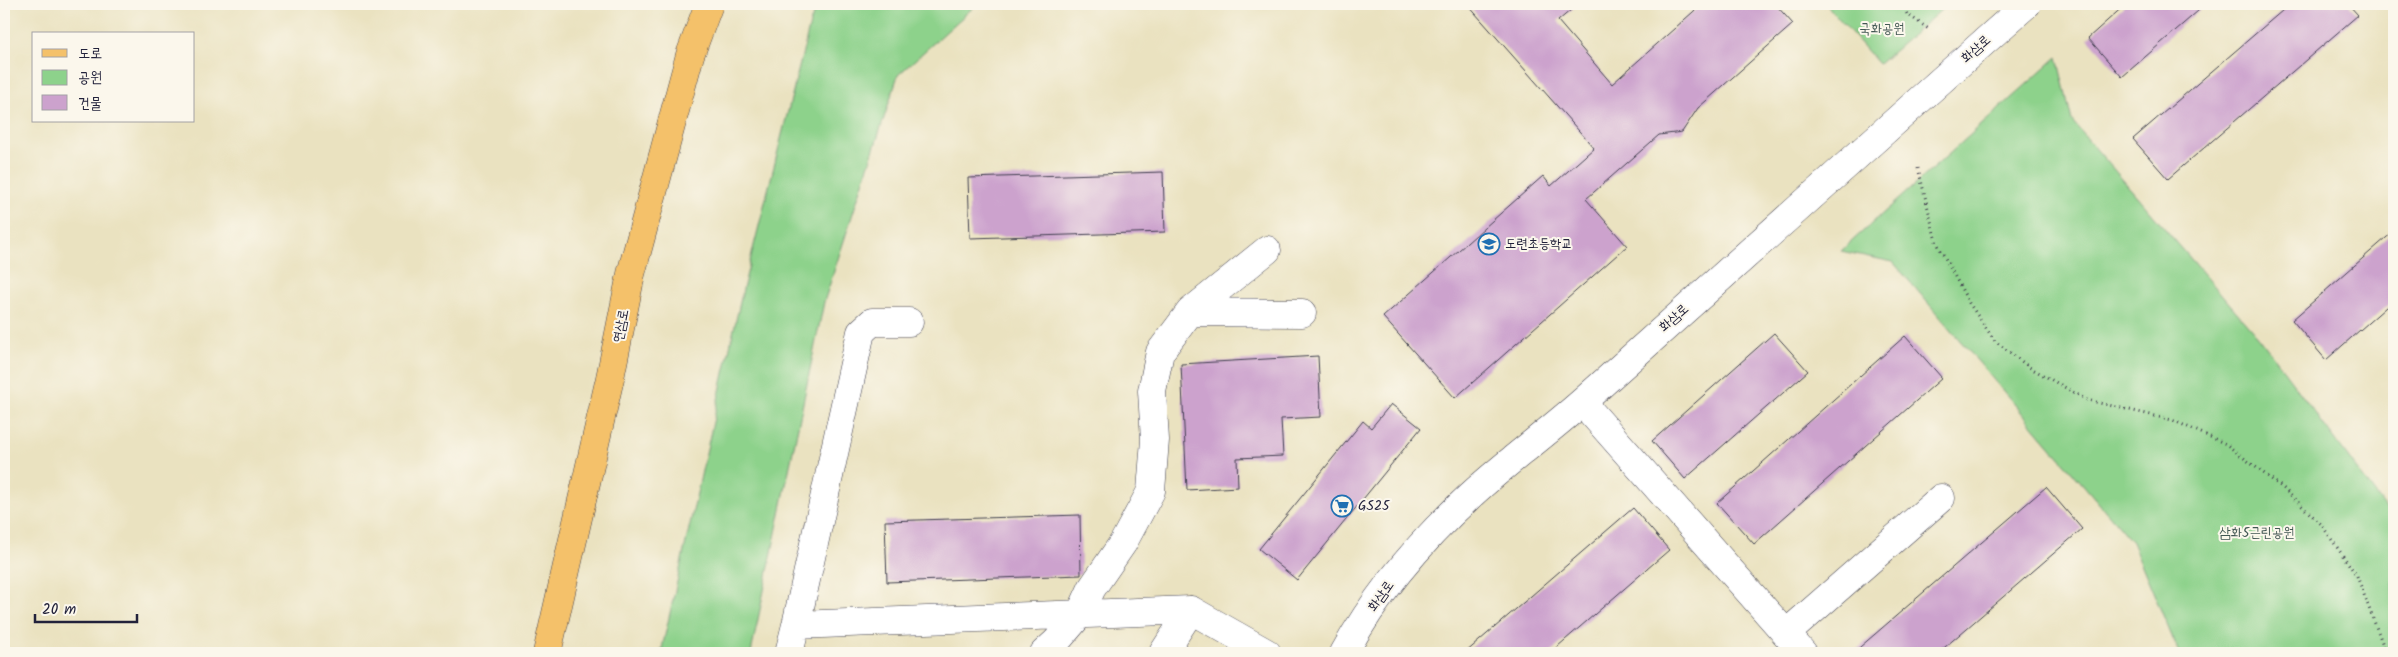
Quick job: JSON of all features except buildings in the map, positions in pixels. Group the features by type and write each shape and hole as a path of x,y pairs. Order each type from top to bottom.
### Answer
{"main road":[{"name":"연삼로","path":"547,653 610,378 631,274 690,55 709,4"}],"street":[{"name":"화삼로","path":"1344,653 1355,633 1397,573 1471,495 1582,402 1736,261 2027,4"},
{"path":"1044,653 1080,614 1092,588 1123,543 1151,491 1155,440 1152,391 1160,352 1190,312 1267,250"},
{"path":"1190,312 1302,313"},
{"path":"789,653 861,332 872,322 909,322"},
{"path":"1582,402 1752,598 1795,643 1940,498"},
{"path":"1163,653 1191,610"},
{"path":"796,625 1191,610 1267,653"}],"path":[{"path":"1902,4 1907,14 1930,30"},
{"path":"1918,168 1936,242 1969,303 1996,341 2028,367 2087,400 2172,420 2226,444 2284,489 2321,524 2357,576 2386,653"}],"green space":[{"path":"817,4 977,4 898,75 824,302 751,653 661,653 743,289 810,24"},
{"name":"국화공원","path":"1826,4 1948,4 1879,64"},
{"name":"삼화5근린공원","path":"2057,57 2072,121 2260,339 2393,518 2394,653 2179,653 2132,542 1893,262 1841,251"}],"place":[{"name":"도련초등학교","path":"1489,244"},
{"name":"GS25","path":"1342,506"}]}
